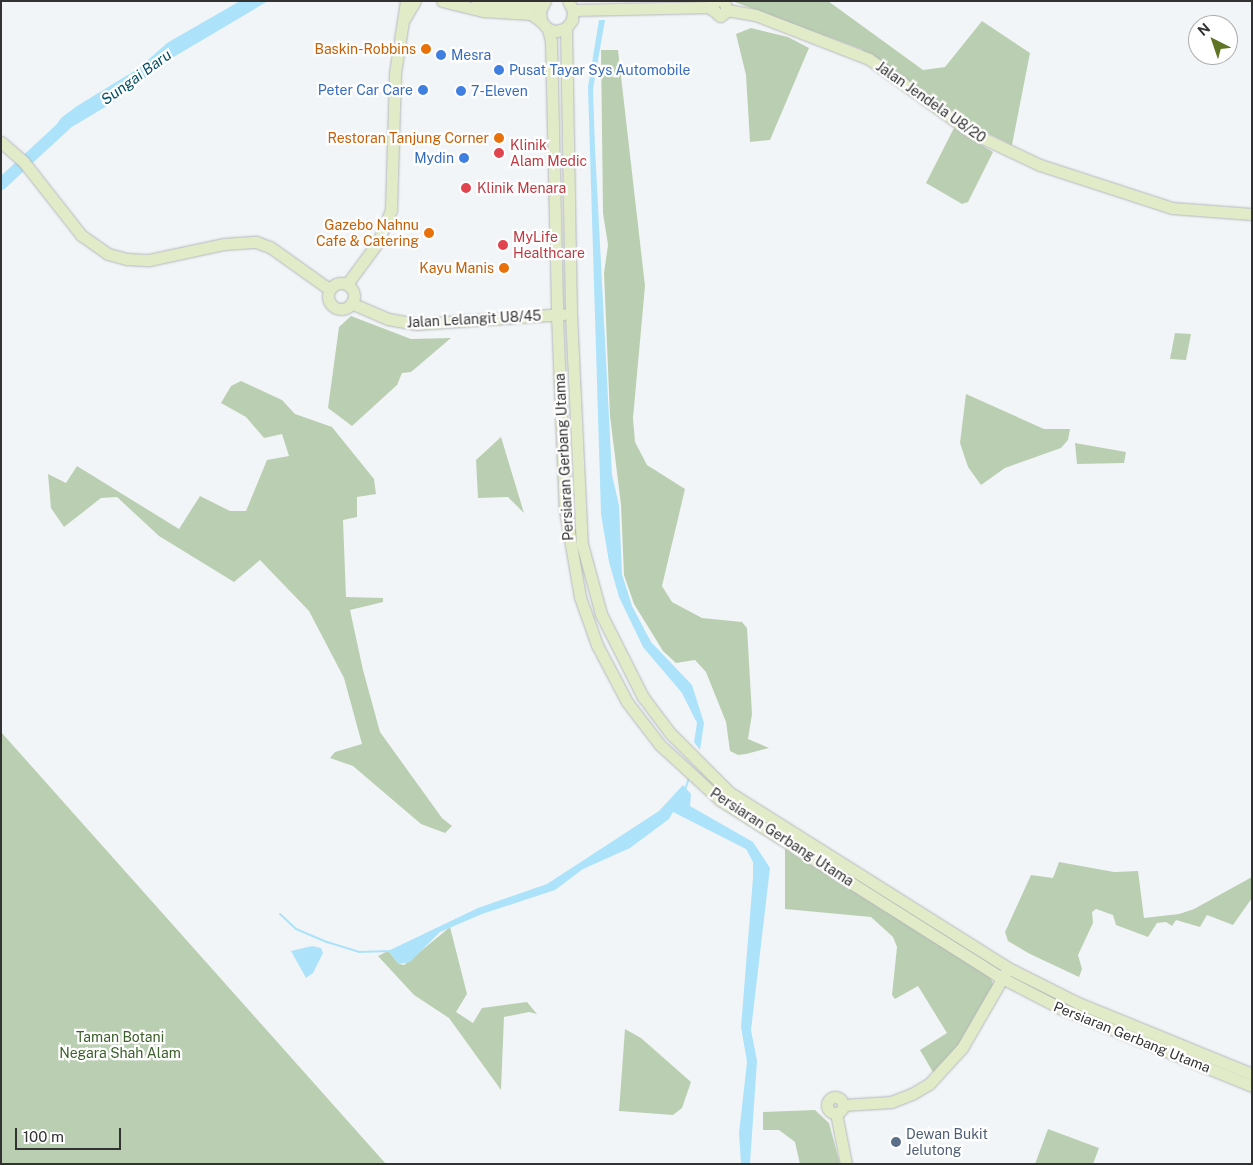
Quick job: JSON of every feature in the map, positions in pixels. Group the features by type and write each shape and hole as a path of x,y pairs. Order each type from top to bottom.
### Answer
{"main road":[{"path":"400,1 405,16"},
{"path":"347,284 378,242 391,210 395,73 406,1"},
{"path":"405,16 415,1"},
{"path":"405,16 427,1"},
{"path":"442,1 483,10 531,14 544,25 558,31 566,28 572,20 571,6 588,9 713,4"},
{"path":"478,1 528,5 544,1"},
{"path":"544,1 540,10 544,25"},
{"name":"Jalan Jendela U8/20","path":"713,4 718,16 726,6 756,15 869,59 972,133 1040,165 1172,208 1252,214"},
{"name":"Persiaran Gerbang Utama","path":"544,25 552,41 557,315 565,510 580,598 597,645 618,687 636,717 698,783 732,808 1005,973 1252,1074"},
{"name":"Persiaran Gerbang Utama","path":"566,28 571,314 579,517 594,591 609,635 634,683 683,747 709,774 742,800 1005,973 1060,1008 1252,1086"},
{"path":"3,143 40,181 82,235 117,257 149,260 224,244 256,242 270,246 330,289"},
{"path":"336,284 347,284 353,293 351,303 342,309 334,307 328,298 330,289 336,284"},
{"name":"Jalan Lelangit U8/45","path":"351,303 388,319 411,324 571,314"},
{"path":"846,1164 839,1109 891,1102 912,1094 930,1083 962,1048 1005,973"}],"green space":[{"path":"732,1 828,1 923,70 945,67 982,21 1030,53 1012,145 977,128 861,49"},
{"path":"751,28 788,37 809,48 770,140 750,142 746,75 736,34"},
{"path":"601,50 618,50 645,286 633,418 635,442 647,465 685,489 662,586 672,602 702,618 742,622 747,628 752,714 748,739 769,748 746,754 738,755 730,751 726,722 706,672 695,660 676,663 663,651 634,604 624,575 621,505 610,416 604,273 608,245 603,213"},
{"path":"954,128 993,152 968,202 962,204 926,183"},
{"path":"351,316 411,339 451,338 411,372 402,373 397,385 352,426 328,408 339,327"},
{"path":"1175,333 1191,334 1186,360 1170,359"},
{"path":"241,381 282,400 295,414 332,427 374,479 376,494 357,497 357,517 343,520 346,597 383,598 383,602 350,610 363,670 380,732 442,818 452,826 445,833 421,824 353,766 330,758 335,752 362,744 344,678 309,611 260,560 234,582 159,536 117,497 101,498 64,527 51,508 48,474 66,483 77,466 179,529 200,496 230,511 246,511 267,460 289,456 282,434 264,438 246,417 221,403 231,386"},
{"path":"966,394 1044,429 1070,429 1068,440 1061,448 1005,468 981,485 968,467 960,443"},
{"path":"501,437 524,513 508,497 478,498 476,460"},
{"path":"1075,443 1126,452 1124,463 1077,464"},
{"name":"Taman Botani Negara Shah Alam","path":"1,732 386,1164 1,1164"},
{"path":"785,849 990,976 994,986 960,1046 934,1074 920,1050 947,1033 918,986 895,999 892,995 897,947 893,937 871,917 785,909"},
{"path":"1059,862 1114,872 1138,871 1144,918 1179,914 1194,909 1252,877 1252,898 1233,925 1207,915 1200,927 1176,920 1172,926 1166,922 1157,923 1148,937 1116,925 1113,915 1096,909 1092,912 1093,923 1078,955 1082,969 1079,977 1030,954 1008,941 1005,932 1031,875 1053,878"},
{"path":"450,927 467,994 456,1012 473,1023 482,1008 527,1002 537,1014 529,1012 504,1017 501,1090 449,1018 414,995 378,956 388,951 399,964 404,965"},
{"path":"625,1029 641,1038 691,1082 682,1108 673,1115 619,1111"},
{"path":"815,1110 829,1123 840,1164 800,1164 795,1142 779,1130 763,1130 763,1112"},
{"path":"1048,1129 1099,1148 1093,1164 1035,1164"}],"water":[{"path":"240,1 268,1 172,58 117,100 55,137 51,133 61,118 139,68 167,43"},
{"path":"599,20 605,20 593,89 595,148 612,475 619,505 622,574 632,606 651,642 692,685 704,723 700,750 694,742 697,723 682,693 643,647 619,597 609,562 601,514 588,87"},
{"path":"683,785 691,794 690,806 753,842 770,868 751,1030 757,1061 750,1164 741,1164 739,1133 747,1062 741,1027 753,878 753,862 746,849 673,812 669,819 630,848 583,869 555,890 482,914 440,932 410,962 399,964 388,951 478,908 547,884 659,811"},
{"path":"312,946 321,948 323,953 313,973 306,978 291,951"}],"waterway":[{"name":"Sungai Baru","path":"1,184 65,125"},
{"path":"685,790 689,778"},
{"path":"280,914 296,929 327,942 359,952 390,951"}],"place":[{"name":"Baskin-Robbins","path":"426,49"},
{"name":"Mesra","path":"441,55"},
{"name":"Pusat Tayar Sys Automobile","path":"499,70"},
{"name":"Peter Car Care","path":"423,90"},
{"name":"7-Eleven","path":"461,91"},
{"name":"Restoran Tanjung Corner","path":"499,138"},
{"name":"Klinik Alam Medic","path":"499,153"},
{"name":"Mydin","path":"464,158"},
{"name":"Klinik Menara","path":"466,188"},
{"name":"Gazebo Nahnu Cafe & Catering","path":"429,233"},
{"name":"MyLife Healthcare","path":"503,245"},
{"name":"Kayu Manis","path":"504,268"},
{"name":"Dewan Bukit Jelutong","path":"896,1142"}]}
